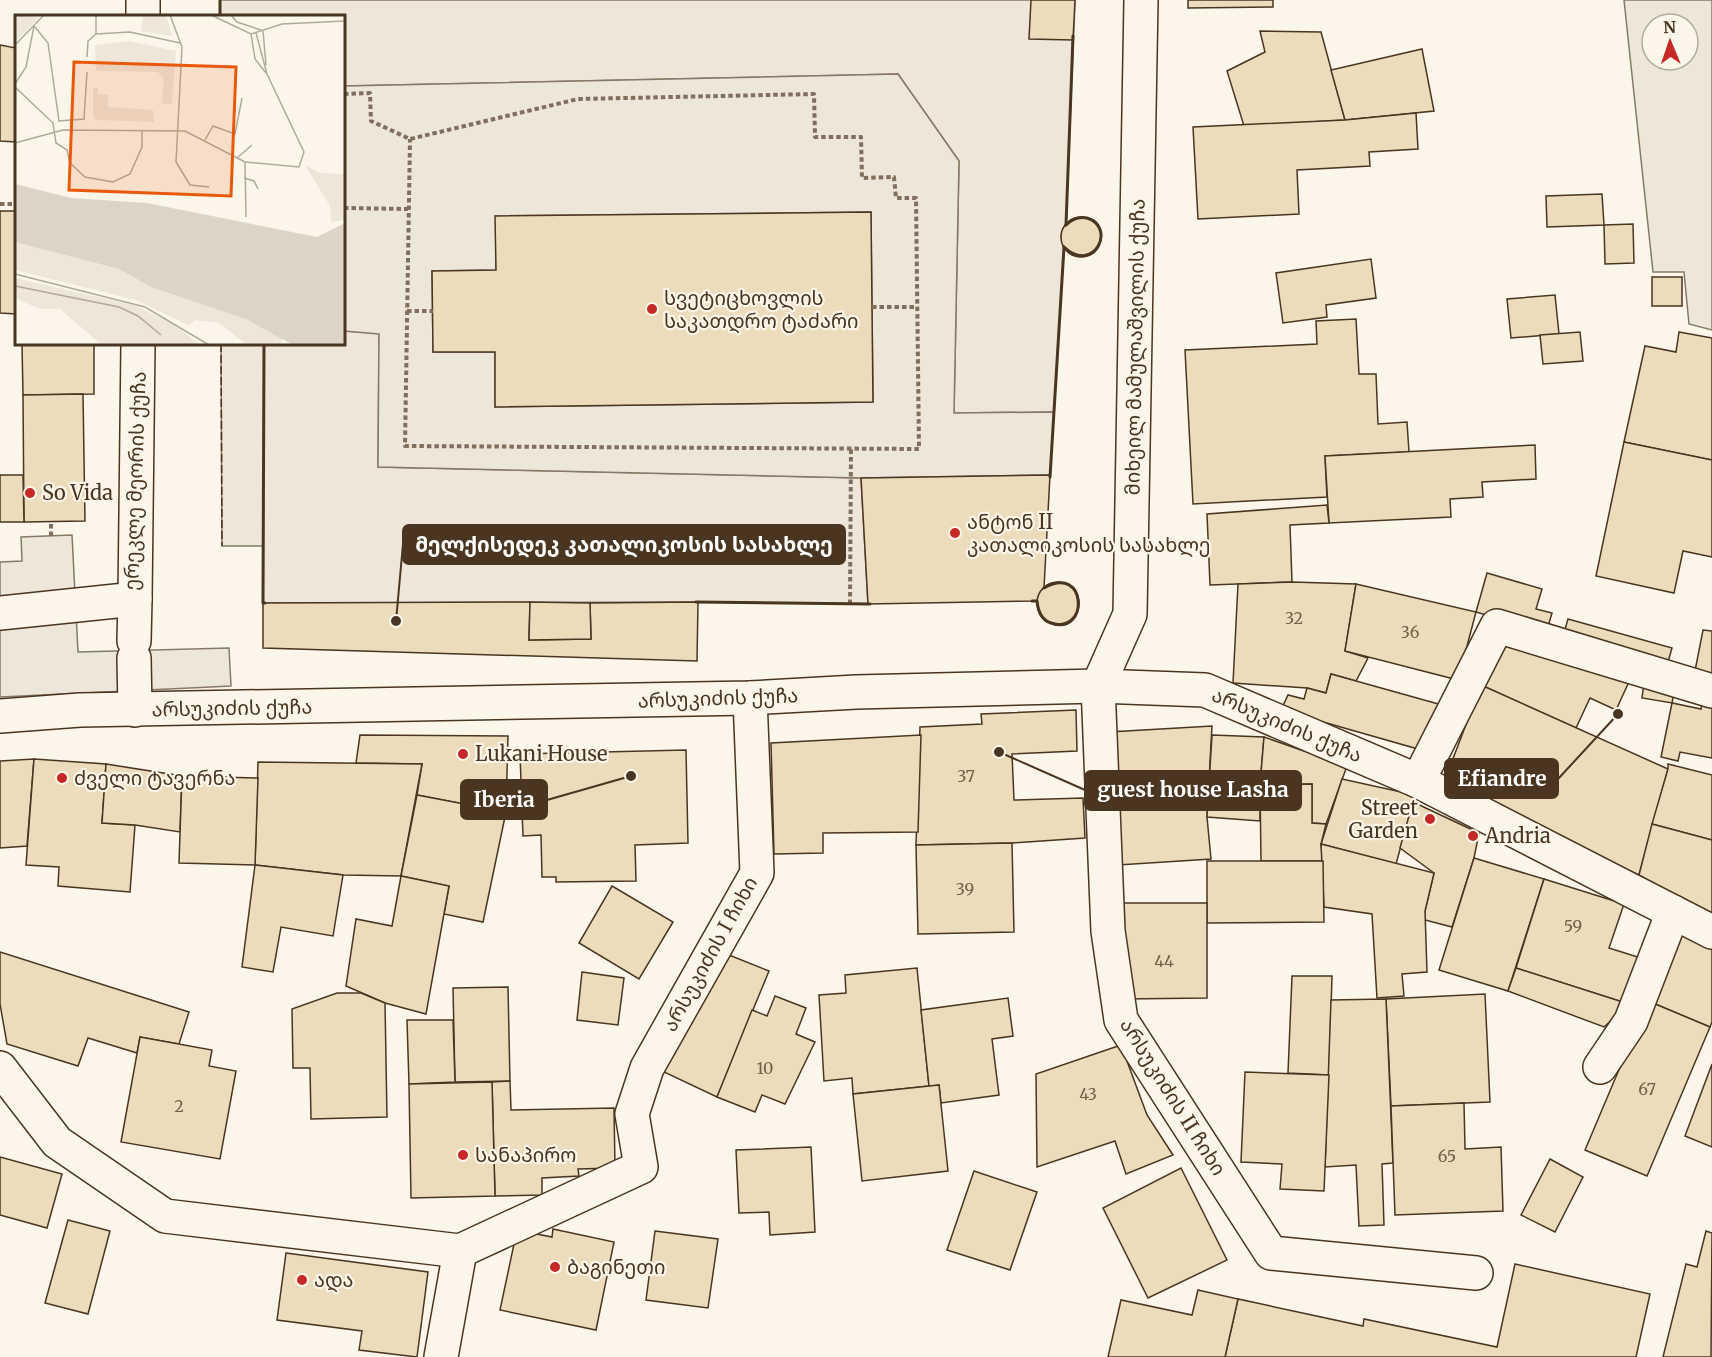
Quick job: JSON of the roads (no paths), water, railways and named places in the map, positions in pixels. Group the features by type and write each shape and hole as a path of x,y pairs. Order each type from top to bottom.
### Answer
{"street":[{"name":"მიხეილ მამულაშვილის ქუჩა","path":"1098,686 1130,614 1141,0"},
{"name":"ერეკლე მეორის ქუჩა","path":"0,613 135,599 138,345"},
{"path":"135,599 135,710"},
{"path":"1418,780 1497,626 1712,691"},
{"name":"არსუკიძის ქუჩა","path":"0,716 80,710 750,699 856,692 1098,686 1205,690 1418,780 1712,932"},
{"name":"არსუკიძის II ჩიხი","path":"1098,686 1108,931 1121,1020 1264,1243 1271,1253 1476,1273"},
{"name":"არსუკიძის I ჩიხი","path":"460,1251 641,1167 632,1114 647,1068 757,873 750,699"},
{"path":"1600,1067 1630,1021 1673,912"},
{"path":"0,1068 57,1142 165,1216 460,1251 441,1357"}],"place":[{"name":"სვეტიცხოვლის საკათდრო ტაძარი","path":"652,309"},
{"name":"So Vida","path":"30,493"},
{"name":"ანტონ II კათალიკოსის სასახლე","path":"955,533"},
{"name":"მელქისედეკ კათალიკოსის სასახლე","path":"396,621"},
{"name":"Efiandre","path":"1618,714"},
{"name":"guest house Lasha","path":"999,752"},
{"name":"Lukani House","path":"463,754"},
{"name":"Iberia","path":"631,776"},
{"name":"ძველი ტავერნა","path":"62,778"},
{"name":"Street Garden","path":"1430,819"},
{"name":"Andria","path":"1473,836"},
{"name":"სანაპირო","path":"463,1155"},
{"name":"ბაგინეთი","path":"555,1267"},
{"name":"ადა","path":"302,1280"}]}
